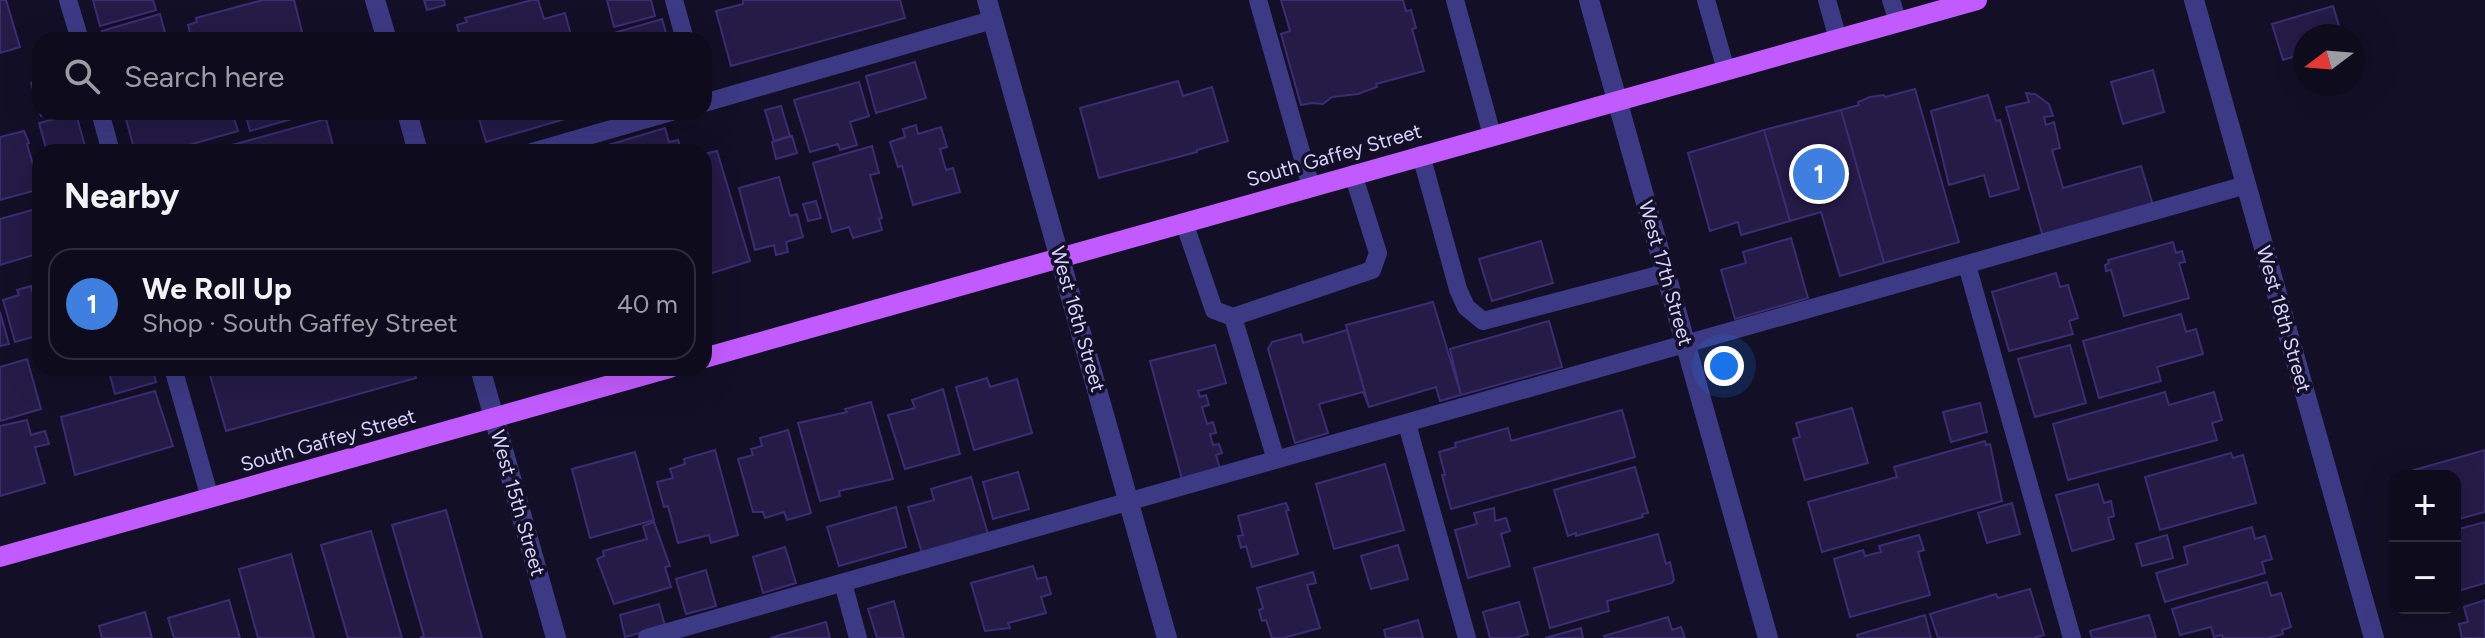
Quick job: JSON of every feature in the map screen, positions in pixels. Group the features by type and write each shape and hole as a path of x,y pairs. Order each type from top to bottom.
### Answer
{"main road":[{"name":"South Gaffey Street","path":"712,356 1977,0"},
{"name":"South Gaffey Street","path":"0,557 642,376"}],"street":[{"path":"375,0 385,32"},
{"name":"West 17th Street","path":"1589,0 1768,638"},
{"name":"West 18th Street","path":"2194,0 2374,638"},
{"name":"West 16th Street","path":"990,10 1167,638"},
{"path":"409,120 416,144"},
{"name":"West 15th Street","path":"482,376 556,638"}],"lane":[{"path":"68,0 78,32"},
{"path":"674,0 683,32"},
{"path":"1258,0 1311,187"},
{"path":"1455,0 1492,135"},
{"path":"1706,0 1726,70"},
{"path":"1827,0 1838,39"},
{"path":"1891,0 1898,22"},
{"path":"712,100 990,10"},
{"path":"102,120 109,144"},
{"path":"560,144 643,120"},
{"path":"1421,155 1458,289 1466,307 1483,321 1666,273"},
{"path":"1184,222 1214,310 1233,317 1372,270 1378,253 1353,174"},
{"path":"647,638 2246,185"},
{"path":"1967,265 2072,638"},
{"path":"1233,317 1276,460"},
{"path":"175,376 210,498"},
{"path":"1407,424 1467,638"},
{"path":"843,583 858,638"}],"building":[{"path":"0,0 6,0 20,47 0,53"},
{"path":"93,0 153,0 156,10 100,26"},
{"path":"263,0 294,0 302,32 190,32 188,25 197,22 196,18"},
{"path":"424,0 444,0 445,5 427,10"},
{"path":"538,0 544,19 565,13 570,32 459,32 457,25 467,22 465,18"},
{"path":"607,0 651,0 655,16 614,27"},
{"path":"743,0 900,0 905,18 731,66 716,11 743,4"},
{"path":"1281,0 1403,0 1406,11 1411,10 1416,28 1412,29 1424,71 1376,84 1377,87 1358,94 1332,97 1323,104 1301,105 1281,34 1290,31"},
{"path":"2333,6 2338,24 2293,24 2293,57 2283,60 2272,24"},
{"path":"160,14 165,32 102,32"},
{"path":"662,19 666,32 617,32"},
{"path":"915,62 926,98 876,113 866,76"},
{"path":"2153,70 2164,112 2123,124 2111,82"},
{"path":"1178,81 1183,96 1212,87 1228,141 1099,178 1080,108"},
{"path":"859,82 869,116 850,122 857,145 840,150 838,144 810,152 794,100"},
{"path":"1915,89 1959,242 1884,263 1841,110 1859,105 1858,102 1870,97 1885,97"},
{"path":"2026,93 2035,94 2049,104 2053,116 2044,117 2046,125 2054,122 2060,148 2052,150 2063,188 2141,166 2153,205 2043,237 2006,107 2029,102"},
{"path":"1988,95 1996,121 2000,120 2019,189 1990,197 1984,175 1949,185 1931,111"},
{"path":"781,106 790,136 774,141 765,110"},
{"path":"1841,110 1884,263 1840,276 1821,212 1790,221 1764,130"},
{"path":"78,120 84,144 45,144 39,123"},
{"path":"126,120 235,120 238,131 192,144 133,144"},
{"path":"247,120 288,120 250,131"},
{"path":"326,120 333,144 236,144"},
{"path":"479,120 562,120 486,142"},
{"path":"916,125 918,134 941,127 947,147 940,149 946,170 953,168 960,192 913,205 902,166 898,167 890,142 905,137 903,129"},
{"path":"665,128 669,142 678,140 679,144 612,144"},
{"path":"1764,130 1790,221 1741,235 1738,222 1710,231 1688,153"},
{"path":"24,131 32,161 32,191 0,200 0,137"},
{"path":"792,136 797,153 776,159 772,142"},
{"path":"872,146 879,173 870,175 882,218 879,219 882,230 853,238 849,227 832,232 813,163"},
{"path":"717,151 750,261 712,273 712,152"},
{"path":"779,177 790,216 797,214 803,237 786,242 788,252 776,255 774,245 755,250 739,188"},
{"path":"816,201 821,218 808,221 803,204"},
{"path":"32,210 32,255 0,265 0,219"},
{"path":"1791,238 1808,298 1735,319 1721,270 1746,263 1743,252"},
{"path":"1541,241 1553,283 1492,301 1479,259"},
{"path":"2173,242 2176,253 2182,251 2185,262 2179,263 2189,298 2124,316 2111,270 2106,271 2108,260"},
{"path":"2056,273 2060,287 2068,285 2078,318 2069,321 2073,334 2009,351 1992,292"},
{"path":"31,286 32,337 15,342 3,300 19,295 17,290"},
{"path":"1433,302 1461,395 1440,401 1436,387 1369,407 1346,325"},
{"path":"0,312 9,344 0,346"},
{"path":"2181,314 2186,332 2196,329 2203,354 2157,367 2161,381 2099,398 2083,341"},
{"path":"1549,321 1562,367 1461,395 1450,349"},
{"path":"1347,330 1369,407 1363,392 1319,404 1328,433 1295,443 1268,349 1272,342 1301,334 1303,343"},
{"path":"1215,345 1226,383 1198,391 1200,397 1206,395 1209,405 1202,407 1207,424 1213,422 1216,433 1210,434 1213,445 1219,444 1222,453 1216,455 1220,469 1182,479 1150,361"},
{"path":"2070,345 2086,403 2035,417 2018,359"},
{"path":"27,359 41,409 0,421 0,367"},
{"path":"110,376 154,376 156,382 115,394"},
{"path":"210,376 416,376 416,378 226,431"},
{"path":"987,378 990,387 1017,379 1032,433 974,450 956,387"},
{"path":"943,389 960,454 905,469 888,415 915,408 912,400"},
{"path":"155,391 173,446 75,475 61,417"},
{"path":"2165,392 2169,405 2214,392 2222,420 2212,423 2217,440 2068,480 2053,424"},
{"path":"871,402 893,479 839,491 840,496 820,501 798,423 847,412 845,409"},
{"path":"1980,403 1987,432 1951,442 1943,412"},
{"path":"1852,408 1868,463 1805,480 1793,439 1800,437 1796,423"},
{"path":"1622,410 1635,457 1451,509 1439,452 1456,447 1455,443 1508,428 1511,441"},
{"path":"27,420 31,435 45,431 49,444 35,447 45,483 0,496 0,426"},
{"path":"788,430 811,513 787,520 784,512 765,518 763,512 753,512 738,459 753,455 751,449 762,446 760,438"},
{"path":"1985,441 1986,445 1990,444 2002,501 1822,552 1808,502 1897,477 1894,467"},
{"path":"715,450 738,535 711,543 709,535 678,543 668,506 664,507 657,482 673,478 670,469 685,464 684,459"},
{"path":"2485,450 2485,512 2461,518 2461,470 2414,470"},
{"path":"635,452 654,520 590,538 572,469"},
{"path":"2231,453 2233,458 2243,455 2256,503 2160,530 2145,477"},
{"path":"1385,464 1404,530 1334,549 1316,484"},
{"path":"1635,467 1648,513 1642,514 1643,517 1568,536 1554,490"},
{"path":"1018,472 1029,509 993,519 983,482"},
{"path":"971,477 988,534 922,553 908,507 934,500 931,489"},
{"path":"2098,484 2104,503 2111,501 2114,516 2108,518 2114,539 2072,551 2056,495"},
{"path":"1286,503 1298,554 1252,567 1246,546 1241,548 1238,536 1243,535 1238,516"},
{"path":"2012,503 2020,534 1987,543 1978,513"},
{"path":"896,507 906,547 839,566 827,527"},
{"path":"1494,508 1495,521 1506,518 1510,531 1501,534 1510,566 1468,578 1455,530 1477,524 1474,513"},
{"path":"446,510 482,638 420,638 424,636 392,525"},
{"path":"654,522 670,566 665,567 671,587 614,604 597,559 604,556 603,551 647,539 643,526"},
{"path":"2485,522 2485,583 2461,590 2461,542 2461,528"},
{"path":"2252,527 2255,539 2265,536 2272,559 2262,562 2265,573 2165,602 2156,573 2188,564 2184,547"},
{"path":"371,531 402,638 348,638 321,545"},
{"path":"1658,534 1666,564 1670,562 1672,583 1607,601 1609,611 1550,628 1534,568"},
{"path":"1919,535 1924,550 1918,552 1930,595 1850,617 1834,559 1863,550 1865,556 1881,552 1879,546"},
{"path":"2167,535 2173,558 2142,566 2136,544"},
{"path":"1398,545 1408,579 1371,589 1361,556"},
{"path":"785,547 796,583 763,593 753,557"},
{"path":"291,554 314,638 258,638 239,569"},
{"path":"1033,566 1037,579 1046,577 1051,594 1041,597 1046,613 1008,623 1010,628 985,631 971,583"},
{"path":"706,570 716,606 686,614 676,579"},
{"path":"1313,572 1316,583 1307,585 1320,628 1272,638 1266,620 1262,621 1259,610 1263,608 1257,588"},
{"path":"2267,582 2271,596 2281,593 2291,627 2282,630 2283,634 2268,638 2223,638 2222,635 2214,637 2211,627 2180,635 2172,609"},
{"path":"2030,589 2044,635 2034,638 1938,638 1930,614 1996,594 1998,598"},
{"path":"229,600 240,638 174,638 168,618"},
{"path":"2485,600 2485,638 2462,638 2459,624 2468,622 2464,607"},
{"path":"894,601 904,638 877,638 868,609"},
{"path":"1519,602 1528,634 1516,638 1490,638 1483,612"},
{"path":"659,604 665,626 625,637 620,615"},
{"path":"145,612 152,638 102,638 99,626"},
{"path":"1925,615 1931,638 1858,638 1857,635"},
{"path":"2149,615 2156,638 2092,638 2090,631"},
{"path":"1668,617 1672,630 1681,627 1685,638 1604,636"},
{"path":"1418,620 1423,638 1386,638 1384,630"},
{"path":"826,622 830,638 770,638"},
{"path":"1581,628 1583,638 1545,638"}],"place":[{"name":"We Roll Up","path":"1819,174"}]}
